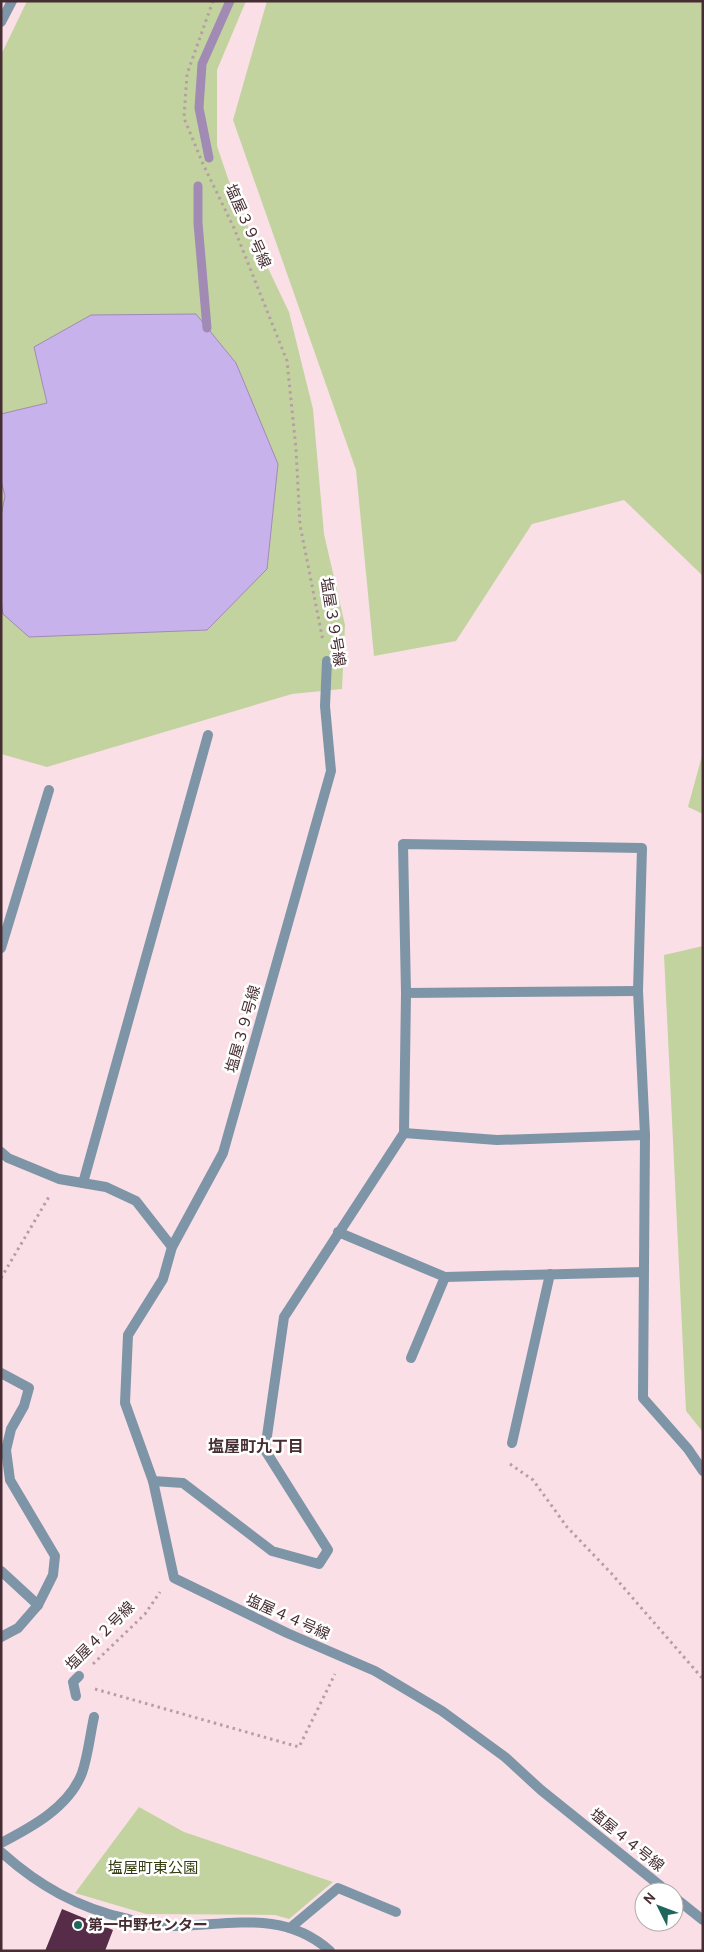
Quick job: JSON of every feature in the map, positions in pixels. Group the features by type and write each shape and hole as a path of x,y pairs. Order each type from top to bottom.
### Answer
{"street":[{"path":"1,22 12,1"},
{"name":"塩屋３９号線","path":"172,1247 223,1154 331,771 325,706 327,661"},
{"path":"83,1183 208,735"},
{"path":"1,948 49,790"},
{"path":"153,1481 183,1483 272,1551 319,1564 328,1550 265,1450 284,1317 404,1133 406,993 403,844 642,848 638,991 646,1135 643,1398 688,1449 703,1471"},
{"path":"406,993 638,991"},
{"path":"404,1133 497,1140 646,1135"},
{"path":"1,1152 8,1158 59,1179 106,1187 136,1201 172,1247 162,1278 128,1335 125,1403 153,1481 174,1578"},
{"path":"338,1232 445,1277 643,1272"},
{"path":"512,1443 550,1274"},
{"path":"411,1358 445,1277"},
{"path":"1,1373 29,1388 24,1406 11,1429 6,1450 10,1480 55,1556 53,1575 38,1605 18,1628 1,1637"},
{"path":"1,1572 38,1605"},
{"name":"塩屋４４号線","path":"174,1578 236,1610 375,1671 442,1711 504,1756 541,1790 656,1882"},
{"name":"塩屋４２号線","path":"76,1679 76,1696"},
{"path":"1,1843 30,1828 70,1794 82,1774 94,1717"},
{"path":"1,1852 23,1872 54,1893 100,1913 156,1926 271,1922 302,1932 330,1951"},
{"path":"290,1928 338,1888 396,1912"},
{"path":"684,1905 703,1920"}],"path":[{"name":"塩屋３９号線","path":"213,1 187,74 184,118 203,164 234,228 287,361 296,449 300,525 327,661"},
{"path":"1,1278 59,1179"},
{"path":"512,1443 509,1463 533,1480 567,1527 611,1573 703,1678"},
{"name":"塩屋４２号線","path":"76,1679 109,1651 145,1614 158,1594 174,1578"},
{"path":"76,1679 299,1747 342,1658"}],"green space":[{"path":"27,1 246,1 217,70 217,146 235,199 289,312 313,409 324,534 345,625 342,689 292,694 47,767 1,754 1,55"},
{"path":"267,1 703,1 703,576 624,500 532,524 456,641 374,656 356,470 233,120"},
{"path":"703,752 703,814 688,807"},
{"path":"703,946 703,1432 686,1411 664,955"},
{"name":"塩屋町東公園","path":"139,1807 184,1832 333,1882 289,1919 275,1915 146,1914 75,1893"}],"shaded area":[{"path":"196,314 236,363 278,464 267,569 207,630 29,637 3,614 1,601 1,516 5,496 1,481 1,414 47,403 34,347 91,315"}],"building":[{"name":"第一中野センター","path":"62,1909 113,1930 105,1951 45,1951"}],"waterway":[{"path":"209,158 199,108 202,64 230,1"},
{"path":"198,186 198,223 207,328"}],"place":[{"name":"第一中野センター","path":"78,1925"}],"district":[{"name":"塩屋町九丁目","path":"256,1446"}]}
